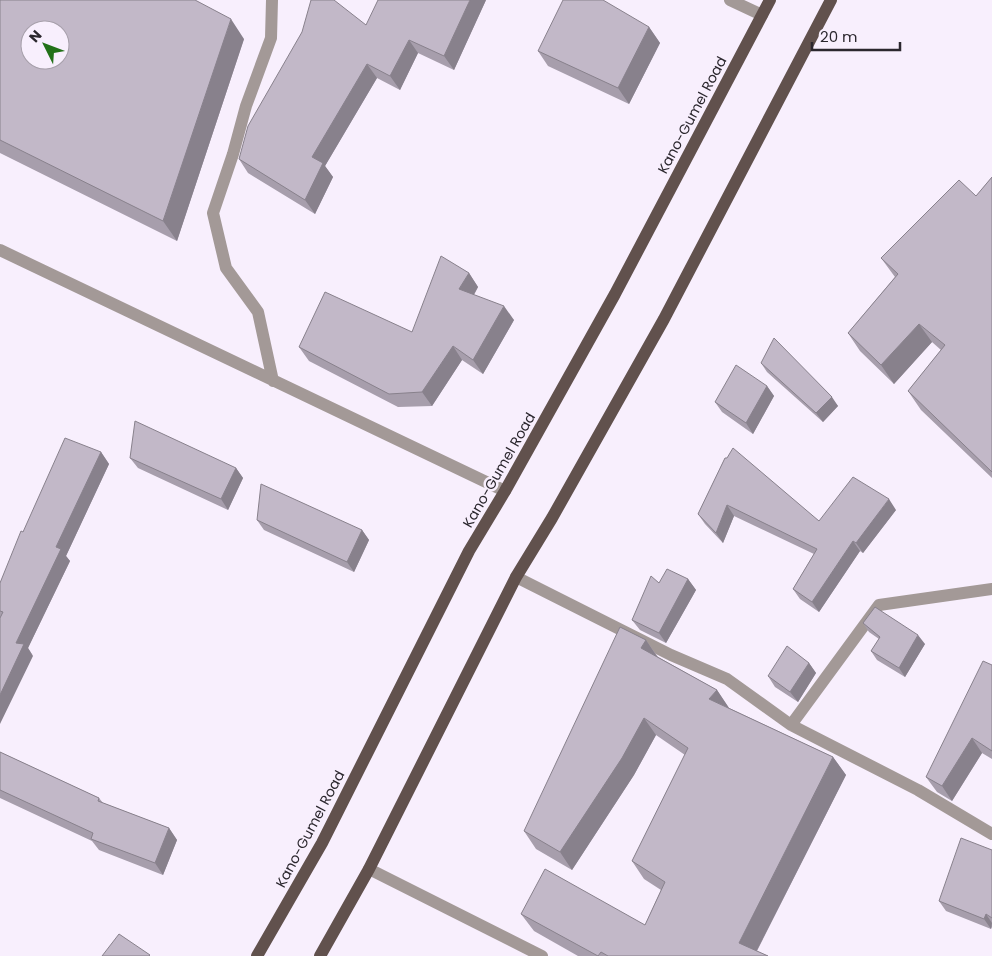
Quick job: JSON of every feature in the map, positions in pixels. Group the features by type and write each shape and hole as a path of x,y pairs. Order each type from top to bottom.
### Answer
{"main road":[{"name":"Kano-Gumel Road","path":"257,956 322,843 468,551 505,491 616,294 770,0"},
{"path":"320,956 369,869 516,577 552,518 664,319 831,0"}],"street":[{"path":"272,0 271,38 246,106 233,154 213,213 226,268 258,312 273,381"},
{"path":"730,0 762,15"},
{"path":"0,250 505,491"},
{"path":"516,577 671,655 727,679 791,725 918,790 992,834"},
{"path":"791,725 878,605 992,589"},
{"path":"369,869 542,956"}],"building":[{"path":"0,0 195,0 231,19 163,221 0,140"},
{"path":"311,0 334,0 366,25 378,0 470,0 444,56 409,40 390,76 367,64 312,157 323,163 305,200 239,159 248,126 302,32"},
{"path":"563,0 603,0 649,27 618,88 538,51"},
{"path":"992,177 992,472 908,391 945,345 919,324 881,365 848,333 898,274 881,258 959,180 976,196"},
{"path":"441,256 469,273 459,289 504,306 473,360 453,346 422,392 389,394 299,347 325,292 412,332"},
{"path":"774,338 832,397 816,413 761,363"},
{"path":"736,365 767,386 746,423 715,402"},
{"path":"135,421 236,468 221,499 130,458"},
{"path":"65,438 101,452 56,547 61,549 16,643 24,644 0,695 0,618 3,612 0,611 0,583 21,531 23,532"},
{"path":"733,448 819,521 853,477 889,499 856,543 853,541 812,602 793,589 817,549 727,505 716,533 698,514 725,458 727,458"},
{"path":"261,484 362,530 347,562 257,520"},
{"path":"667,569 688,579 659,633 632,620 651,576 659,583"},
{"path":"875,607 918,635 899,668 871,651 880,637 863,623"},
{"path":"620,627 646,640 641,648 717,690 709,699 833,757 739,943 768,956 608,956 601,952 598,956 521,914 545,869 645,925 665,882 632,861 688,748 644,718 622,758 560,852 524,831"},
{"path":"787,646 809,663 790,692 768,676"},
{"path":"983,661 992,665 992,751 972,738 942,786 926,777"},
{"path":"0,752 99,798 98,801 169,828 155,863 91,839 93,833 0,790"},
{"path":"961,838 992,850 992,918 986,914 984,919 939,901"},
{"path":"119,934 150,955 102,956"}]}
